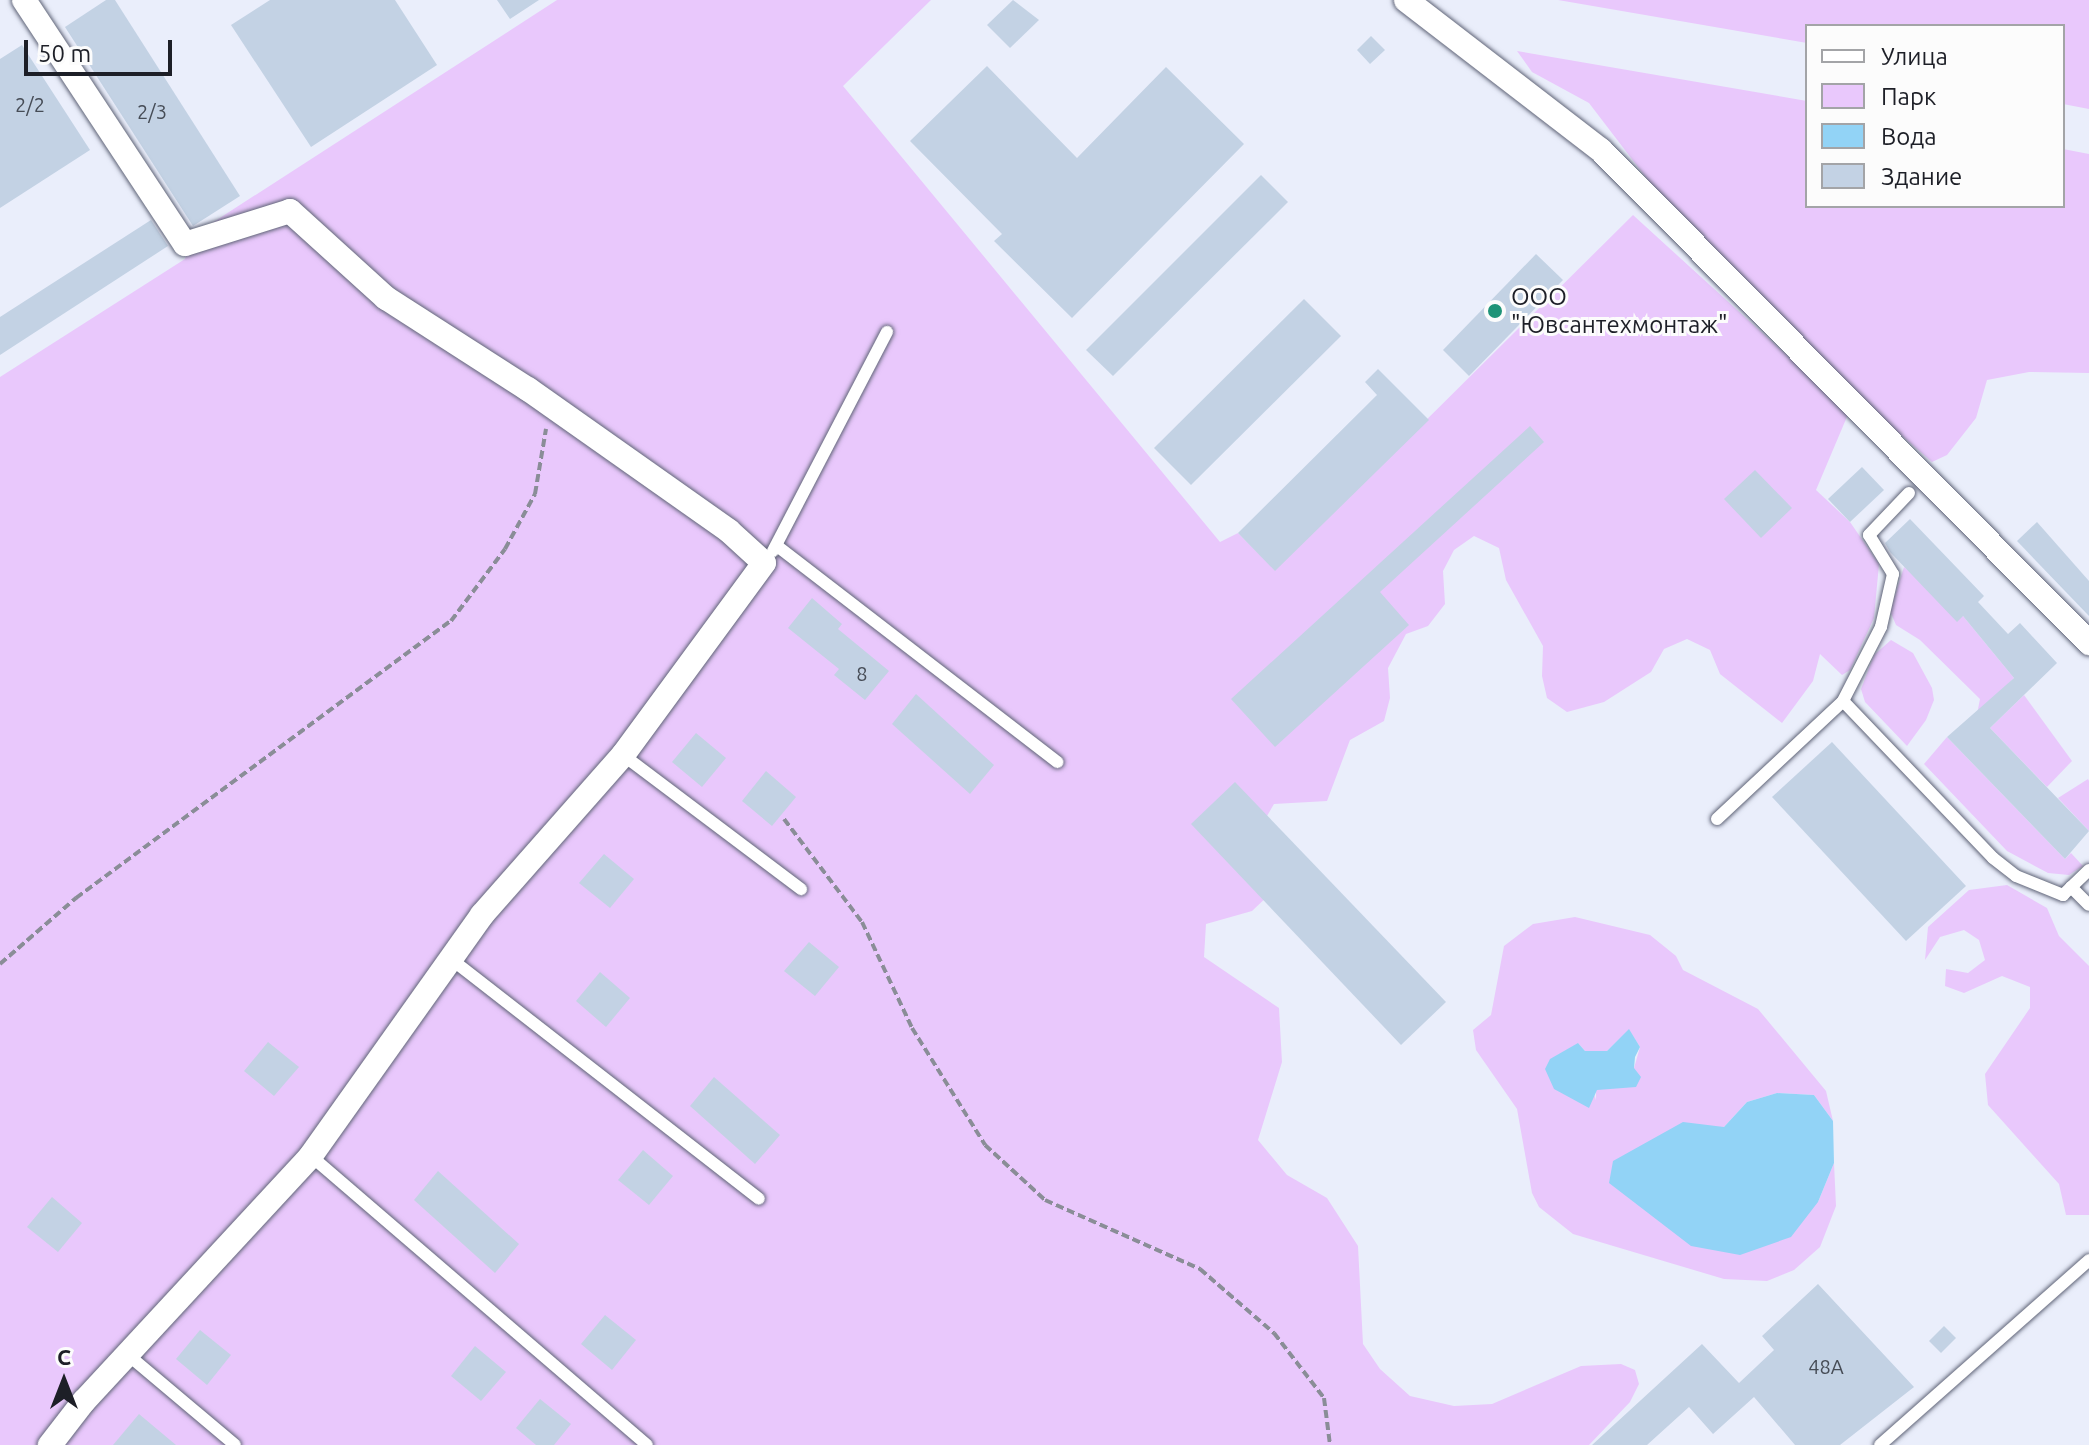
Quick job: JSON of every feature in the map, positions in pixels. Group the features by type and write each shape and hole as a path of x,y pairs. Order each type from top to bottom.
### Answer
{"street":[{"path":"24,0 185,244 290,211 386,298 528,389 729,531 770,554 623,755 482,915 311,1156 127,1354 50,1445"},
{"path":"1406,0 1601,150 2089,643"}],"lane":[{"path":"887,332 770,554 1057,762"},
{"path":"1717,819 1843,701 1881,627 1893,574 1869,535 1909,493"},
{"path":"1843,701 1993,858 2016,876 2063,895 2089,870"},
{"path":"623,755 801,889"},
{"path":"2071,887 2089,905"},
{"path":"451,959 759,1199"},
{"path":"311,1156 647,1445"},
{"path":"1880,1445 2089,1260"},
{"path":"127,1354 235,1445"}],"path":[{"path":"0,964 76,898 451,621 505,549 535,494 546,430 528,389"},
{"path":"784,819 862,922 912,1028 985,1145 1045,1200 1200,1269 1274,1333 1324,1398 1330,1445"}],"green space":[{"path":"557,0 931,0 843,86 1220,542 1238,533 1275,570 1633,215 1849,412 1816,490 1850,522 1879,564 1874,618 1850,670 1842,675 1820,654 1813,681 1782,723 1720,674 1710,650 1687,639 1664,649 1651,672 1604,702 1567,712 1547,698 1542,676 1543,646 1506,580 1499,548 1474,536 1454,550 1443,571 1445,604 1428,626 1406,634 1388,668 1390,698 1384,721 1350,740 1327,801 1274,804 1267,816 1271,893 1252,911 1206,924 1204,957 1279,1008 1282,1062 1258,1140 1287,1175 1327,1198 1358,1246 1363,1344 1380,1369 1410,1396 1454,1406 1492,1404 1581,1366 1621,1364 1635,1370 1639,1384 1630,1402 1589,1445 0,1445 0,377 185,259 192,236"},
{"path":"1558,0 2089,0 2089,109 2065,104 2065,24 1805,24 1805,43"},
{"path":"1517,51 1805,101 1805,208 2065,208 2065,149 2089,154 2089,373 2029,372 1987,380 1976,418 1947,455 1932,462 1863,402 1654,188 1589,103 1532,72"},
{"path":"1904,567 1963,616 2014,678 1977,714 1980,699 1920,640 1896,625 1890,611"},
{"path":"1891,640 1913,653 1932,688 1934,700 1926,720 1907,746 1865,702 1861,689 1874,655"},
{"path":"2024,695 2072,761 2047,787 1990,728"},
{"path":"1947,737 2065,859 2071,853 2083,866 2069,875 2048,873 2007,851 1924,764"},
{"path":"2089,781 2089,831 2058,798"},
{"path":"2007,885 2047,908 2059,936 2089,966 2089,1215 2066,1215 2059,1184 1988,1105 1985,1074 2030,1008 2030,987 2002,976 1964,993 1945,986 1946,969 1968,973 1985,960 1979,940 1964,930 1940,937 1925,960 1928,927 1969,890"},
{"path":"1575,917 1650,935 1676,956 1683,970 1758,1009 1826,1091 1833,1121 1814,1095 1777,1093 1747,1102 1724,1127 1818,1202 1834,1163 1836,1206 1820,1247 1794,1270 1767,1281 1724,1279 1573,1234 1539,1207 1532,1193 1517,1109 1476,1050 1473,1030 1491,1015 1504,946 1533,924","holes":["1629,1030 1640,1047 1634,1068 1596,1090 1596,1100 1578,1043 1585,1051 1607,1051"]}],"water":[{"path":"1629,1029 1640,1047 1634,1068 1641,1077 1636,1087 1597,1090 1589,1108 1554,1089 1545,1069 1550,1059 1578,1043 1585,1051 1607,1051"},
{"path":"1777,1093 1814,1095 1833,1121 1834,1163 1818,1202 1791,1237 1740,1255 1691,1246 1609,1183 1613,1161 1683,1122 1724,1127 1747,1102"}],"building":[{"path":"106,0 115,0 240,196 193,226 65,27"},
{"path":"270,0 395,0 437,65 311,147 231,25"},
{"path":"497,0 539,0 510,19"},
{"path":"1013,0 1039,20 1010,48 987,25"},
{"path":"1371,36 1385,50 1370,64 1357,50"},
{"path":"22,45 90,150 0,208 0,59"},
{"path":"987,66 1077,158 1166,67 1244,144 1072,318 994,241 1002,234 910,141"},
{"path":"1261,175 1288,202 1113,376 1086,350"},
{"path":"151,220 168,246 0,355 0,317"},
{"path":"1536,254 1563,280 1469,376 1443,350"},
{"path":"1304,299 1341,336 1191,485 1154,448"},
{"path":"1378,369 1429,420 1275,571 1238,533 1377,395 1365,382"},
{"path":"1530,426 1544,442 1380,592 1409,625 1275,747 1231,699"},
{"path":"1862,467 1884,490 1850,522 1828,499"},
{"path":"1755,470 1792,508 1761,538 1724,499"},
{"path":"1910,519 1984,596 1978,602 2008,634 2020,623 2057,663 1990,728 2089,831 2065,859 1947,737 2014,678 1963,616 1957,622 1890,552 1885,543"},
{"path":"2037,522 2089,581 2089,616 2017,541"},
{"path":"812,598 842,624 838,629 889,671 865,700 834,675 839,669 788,628"},
{"path":"916,694 994,765 970,794 892,724"},
{"path":"696,733 726,758 702,787 672,762"},
{"path":"1832,742 1966,886 1906,941 1772,797"},
{"path":"766,771 796,797 772,826 742,801"},
{"path":"1235,782 1446,1002 1401,1045 1191,824"},
{"path":"604,854 634,879 610,908 579,883"},
{"path":"809,942 839,967 815,996 784,971"},
{"path":"600,972 630,998 606,1027 576,1001"},
{"path":"268,1042 299,1067 274,1096 244,1071"},
{"path":"714,1077 780,1135 755,1164 690,1106"},
{"path":"643,1150 673,1176 649,1205 618,1180"},
{"path":"438,1171 519,1244 495,1273 414,1200"},
{"path":"52,1197 82,1223 58,1252 27,1227"},
{"path":"1818,1284 1914,1387 1840,1445 1795,1445 1754,1397 1713,1434 1689,1407 1647,1445 1592,1445 1702,1344 1739,1383 1774,1350 1762,1336"},
{"path":"605,1315 636,1340 612,1370 581,1344"},
{"path":"1944,1326 1956,1338 1941,1353 1929,1341"},
{"path":"200,1330 231,1355 207,1385 176,1359"},
{"path":"475,1346 506,1372 481,1401 451,1376"},
{"path":"540,1399 571,1424 554,1445 536,1445 516,1428"},
{"path":"139,1414 176,1445 113,1445"}],"place":[{"name":"ООО \"Ювсантехмонтаж\"","path":"1495,311"}]}
